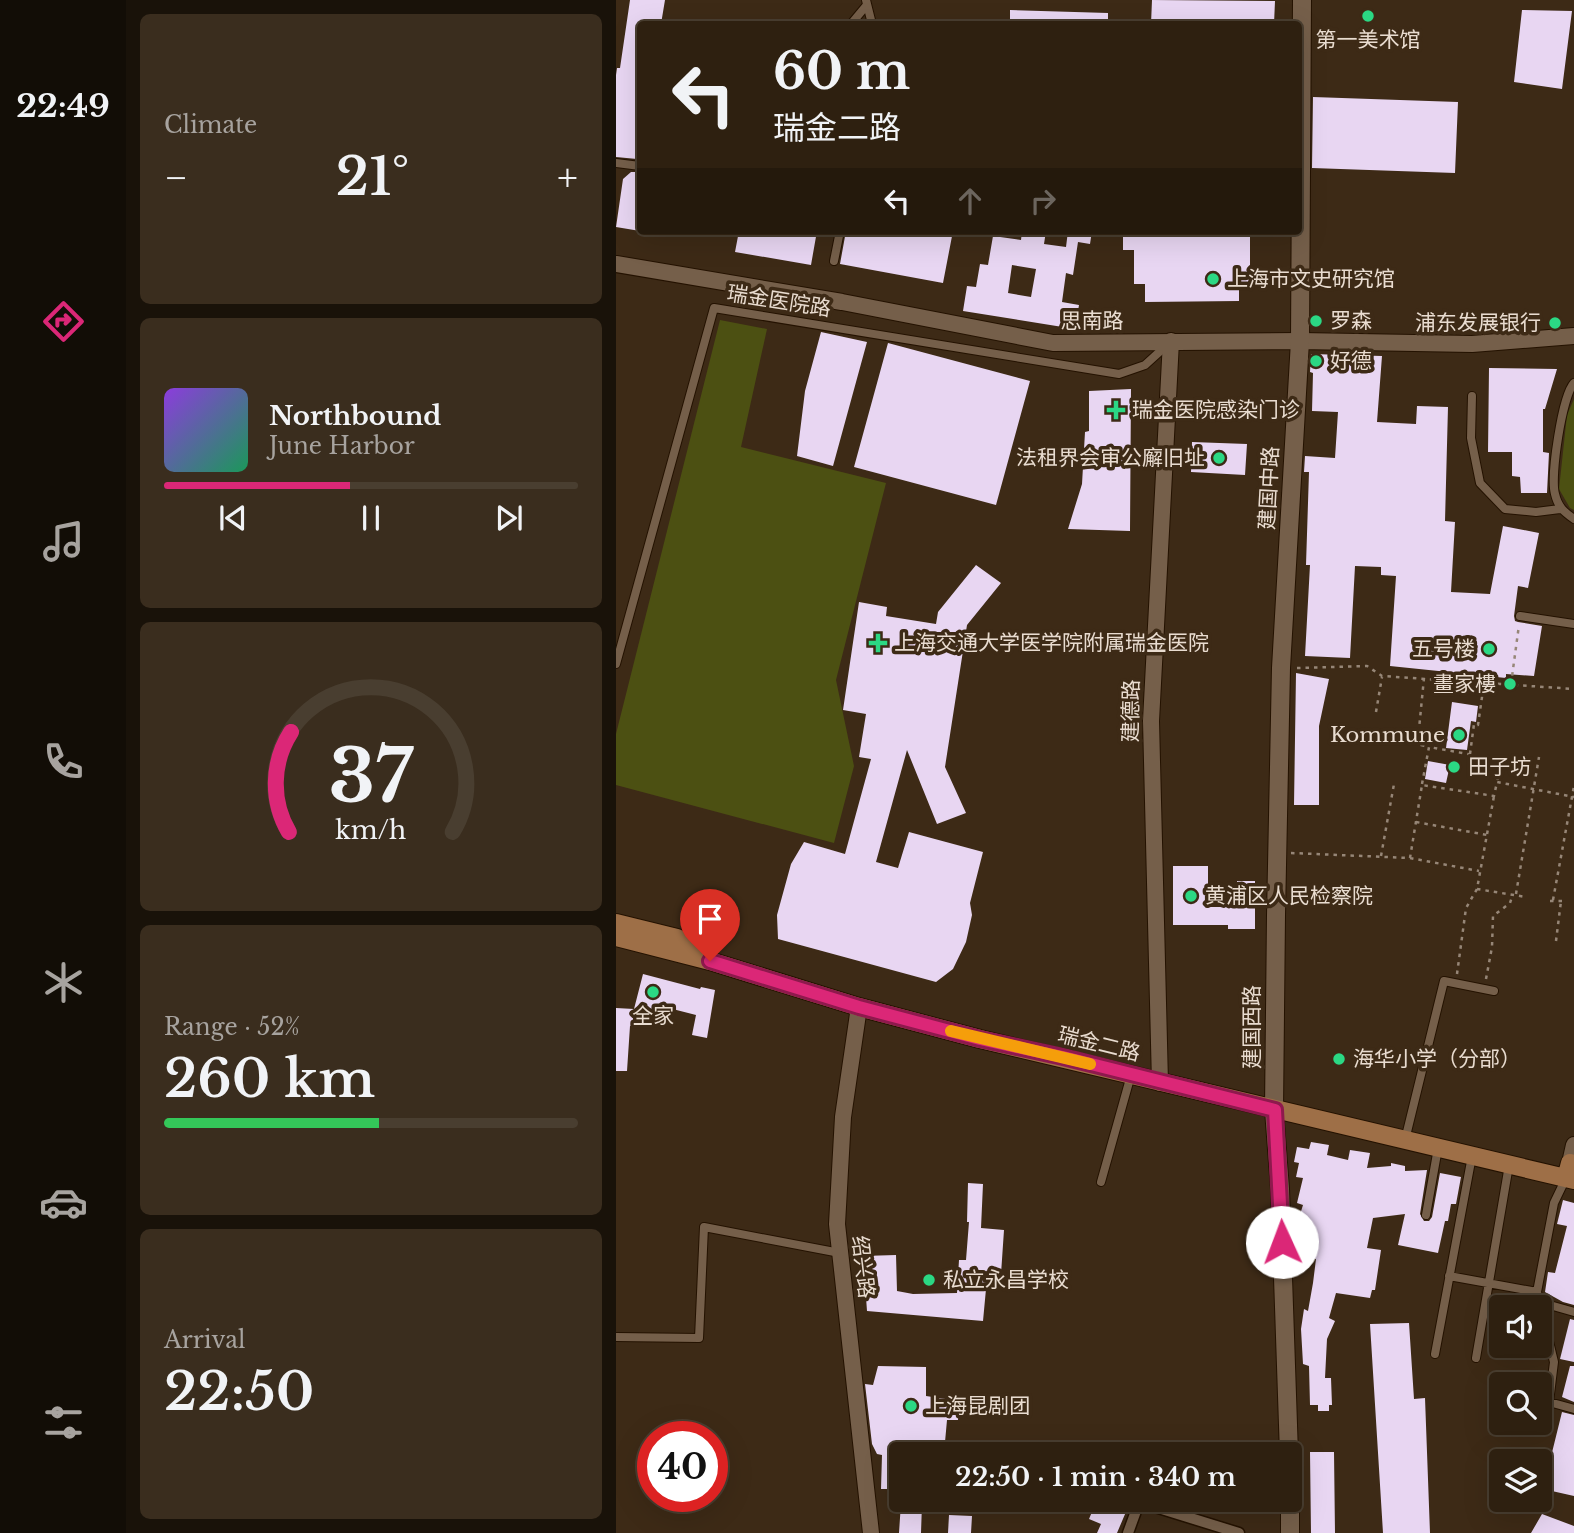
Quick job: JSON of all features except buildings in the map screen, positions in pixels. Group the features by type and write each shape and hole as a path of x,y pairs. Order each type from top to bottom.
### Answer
{"main road":[{"path":"616,923 677,938 710,961"},
{"name":"瑞金二路","path":"616,937 710,961 859,1007 1160,1083 1509,1165 1572,1166"}],"street":[{"name":"建国中路","path":"1302,0 1302,21"},
{"name":"建国中路","path":"1278,852 1281,668 1300,341 1301,235"},
{"name":"思南路","path":"616,264 842,302 1053,343 1300,341 1472,344 1574,336"},
{"name":"建德路","path":"1160,1083 1151,721 1171,341"},
{"name":"建国西路","path":"1278,852 1275,1110 1289,1442"},
{"name":"绍兴路","path":"859,1007 843,1117 837,1224 871,1533"},
{"path":"1128,1533 1136,1512"},
{"path":"1174,1512 1239,1533"},
{"path":"1290,1512 1290,1533"}],"lane":[{"path":"853,21 866,3"},
{"path":"866,3 871,21"},
{"path":"616,163 637,166"},
{"path":"834,261 839,235"},
{"name":"瑞金医院路","path":"616,664 714,308 1119,374 1145,365 1171,341"},
{"path":"1574,383 1564,406 1554,491 1560,509 1574,519"},
{"path":"1472,396 1471,438 1480,483 1505,509 1536,512 1560,509"},
{"path":"1520,616 1574,624"},
{"path":"1405,1140 1444,981 1489,990"},
{"path":"1101,1182 1131,1075"},
{"path":"1426,1215 1438,1148"},
{"path":"1435,1354 1472,1156"},
{"path":"1476,1358 1509,1165"},
{"path":"1538,1295 1554,1203 1572,1166"},
{"path":"616,1337 699,1338 704,1227 840,1253"},
{"path":"1449,1276 1537,1292"},
{"path":"1552,1306 1574,1312"},
{"path":"1552,1354 1554,1362 1549,1402 1574,1409"}],"path":[{"path":"1511,684 1520,616"},
{"path":"1281,668 1367,666 1382,676 1574,689"},
{"path":"1376,712 1382,676"},
{"path":"1424,678 1418,739 1421,746 1501,760 1477,889 1466,908 1455,983"},
{"path":"1470,754 1474,724 1478,725 1484,682"},
{"path":"1410,858 1429,747"},
{"path":"1489,990 1493,916 1510,903 1514,894 1539,757"},
{"path":"1497,782 1573,797"},
{"path":"1381,856 1394,785"},
{"path":"1422,785 1494,796"},
{"path":"1556,941 1562,901 1551,900 1574,786"},
{"path":"1416,822 1487,835"},
{"path":"1278,852 1410,858 1480,871"},
{"path":"1477,889 1526,897"}],"green space":[{"path":"720,320 767,329 741,447 886,483 836,680 854,766 834,843 616,785 616,734"},
{"path":"1574,399 1574,510 1559,489 1567,415"}],"slow traffic":[{"path":"951,1031 1090,1064"}],"place":[{"name":"第一美术馆","path":"1368,16"},
{"name":"上海市文史研究馆","path":"1213,279"},
{"name":"罗森","path":"1316,321"},
{"name":"浦东发展银行","path":"1555,323"},
{"name":"好德","path":"1316,361"},
{"name":"瑞金医院感染门诊","path":"1116,410"},
{"name":"法租界会审公廨旧址","path":"1219,458"},
{"name":"上海交通大学医学院附属瑞金医院","path":"878,643"},
{"name":"五号楼","path":"1489,649"},
{"name":"畫家樓","path":"1510,684"},
{"name":"Kommune","path":"1459,735"},
{"name":"田子坊","path":"1454,767"},
{"name":"黄浦区人民检察院","path":"1191,896"},
{"name":"全家","path":"653,992"},
{"name":"海华小学（分部）","path":"1339,1059"},
{"name":"私立永昌学校","path":"929,1280"},
{"name":"上海昆剧团","path":"911,1406"}],"route":[{"path":"710,961 859,1007 980,1039 1275,1110 1282,1242"}]}
